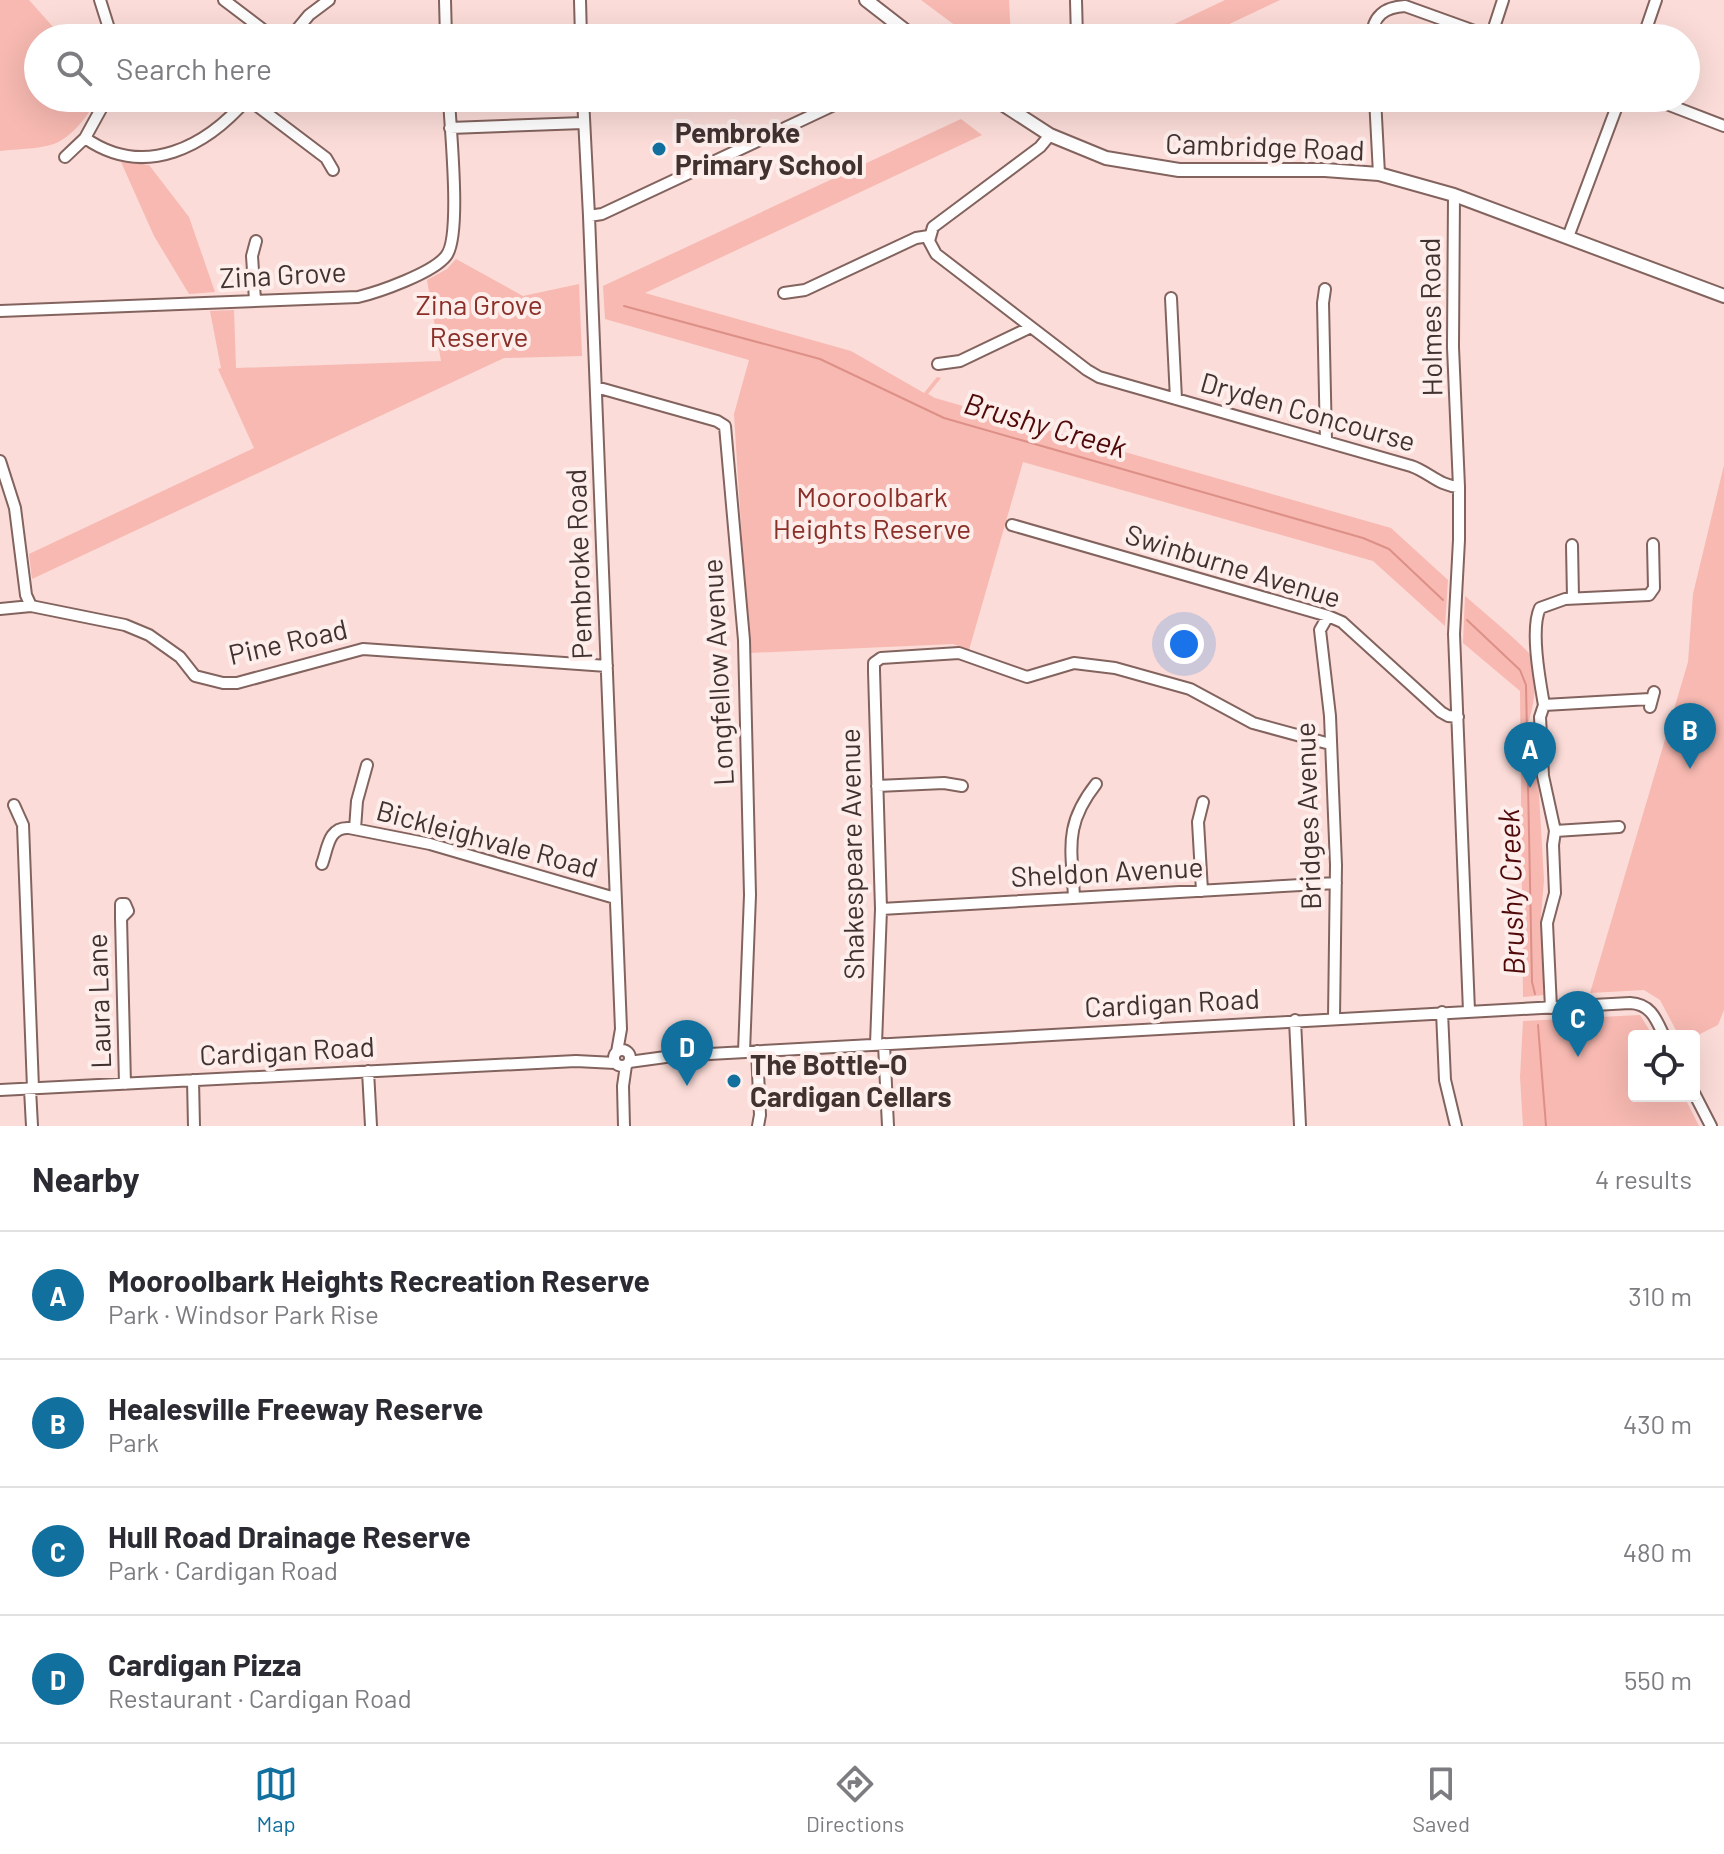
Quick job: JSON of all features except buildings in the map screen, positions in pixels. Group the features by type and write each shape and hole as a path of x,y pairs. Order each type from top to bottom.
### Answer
{"main road":[{"path":"866,0 897,24"},
{"name":"Cambridge Road","path":"1015,112 1050,135 1106,158 1165,169 1325,170 1379,174 1454,195 1724,296"}],"street":[{"path":"100,0 108,24"},
{"path":"224,0 256,24"},
{"path":"302,24 329,0"},
{"path":"445,0 446,24"},
{"path":"580,0 581,24"},
{"path":"1076,0 1077,24"},
{"path":"1496,24 1503,0"},
{"path":"1648,24 1656,0"},
{"path":"1374,24 1381,13 1392,7 1405,6 1456,24"},
{"path":"65,157 85,138 99,112"},
{"path":"85,138 102,148 136,156 171,153 211,135 235,112"},
{"path":"265,112 326,158 333,170"},
{"name":"Zina Grove","path":"0,311 358,297 421,272 445,258 454,235 449,112"},
{"name":"Pembroke Road","path":"583,112 624,1126"},
{"path":"589,216 602,214 819,112"},
{"path":"1376,112 1379,174"},
{"path":"1568,237 1615,112"},
{"path":"1688,112 1724,126"},
{"path":"450,128 583,123"},
{"path":"784,293 805,290 916,238 929,236 936,224 1040,147 1050,135"},
{"name":"Holmes Road","path":"1454,195 1453,347 1459,487"},
{"name":"Dryden Concourse","path":"929,236 936,254 1092,374 1411,466 1426,472 1441,484 1459,487"},
{"path":"255,300 252,256 256,241"},
{"path":"1325,289 1326,441"},
{"path":"1171,298 1176,399"},
{"path":"938,364 960,361 1031,327"},
{"name":"Longfellow Avenue","path":"596,387 717,421 725,426 744,640 750,895 744,1052"},
{"path":"0,461 4,487 15,508 26,595 31,606"},
{"path":"1459,487 1454,626 1469,1011"},
{"name":"Swinburne Avenue","path":"1012,525 1342,622 1441,712 1458,717"},
{"path":"1551,1008 1547,923 1555,893 1555,831 1544,785 1540,722 1544,705 1540,691 1538,611 1547,604 1573,598 1649,595 1654,588 1653,544"},
{"path":"1572,545 1573,598"},
{"name":"Pine Road","path":"0,609 31,606 125,625 149,635 180,657 195,676 223,683 237,683 363,649 607,666"},
{"name":"Bridges Avenue","path":"1328,616 1320,630 1330,716 1336,883 1334,1018"},
{"name":"Shakespeare Avenue","path":"888,1126 880,1044 881,909 874,663 892,656 947,652 959,653 1027,677 1074,663 1115,668 1190,689 1253,723 1330,744"},
{"path":"1544,705 1651,699"},
{"path":"355,829 357,801 367,765"},
{"path":"877,786 944,783 962,786"},
{"path":"1074,898 1071,827 1096,784"},
{"path":"1202,891 1198,822 1203,802"},
{"path":"14,805 23,825 32,1126"},
{"name":"Bickleighvale Road","path":"322,864 332,833 341,827 430,844 615,898"},
{"path":"1555,831 1619,827"},
{"name":"Sheldon Avenue","path":"881,909 1336,883"},
{"name":"Laura Lane","path":"121,918 125,1084"},
{"name":"Cardigan Road","path":"0,1090 1641,1003 1648,1008 1661,1030"},
{"path":"1442,1012 1445,1080 1456,1126"},
{"path":"1295,1020 1300,1126"},
{"path":"757,1051 758,1126"},
{"path":"368,1071 371,1126"},
{"path":"193,1080 194,1126"},
{"path":"1699,1102 1711,1126"}],"green space":[{"path":"0,0 29,0 50,24 24,24 24,112 88,112 64,139 53,144 0,151"},
{"path":"921,0 1009,0 1010,24 953,24"},
{"path":"1225,0 1280,0 1229,24 1174,24"},
{"name":"Mooroolbark Heights Reserve","path":"961,119 982,135 645,293 851,351 924,393 937,377 941,378 928,394 935,398 1391,528 1448,580 1445,626 1373,561 1023,462 969,650 953,644 749,653 734,414 749,360 605,319 603,286"},
{"path":"121,162 149,165 189,217 215,292 189,294 154,236"},
{"name":"Zina Grove Reserve","path":"456,259 523,296 579,284 582,356 504,358 32,579 29,554 254,448 218,369 221,368 210,311 234,310 236,368 441,361 427,280 447,269"},
{"path":"1724,465 1724,1010 1718,1025 1700,1034 1700,1030 1676,1030 1660,1000 1644,990 1590,993 1688,662 1693,594"},
{"path":"1465,596 1520,644 1530,655 1534,671 1535,689 1528,723 1533,724 1536,743 1544,880 1541,916 1544,995 1523,997 1520,691 1463,643"},
{"path":"1640,1015 1649,1030 1628,1030 1628,1102 1687,1102 1699,1126 1523,1126 1520,1077 1523,1021"}],"waterway":[{"name":"Brushy Creek","path":"624,306 820,359 944,418 1363,538 1389,549 1443,600"},
{"name":"Brushy Creek","path":"1467,620 1520,670 1526,685 1532,982 1535,994"},
{"name":"Brushy Creek","path":"1538,1025 1546,1126"}],"place":[{"name":"Pembroke Primary School","path":"659,149"},
{"name":"Healesville Freeway Reserve","path":"1690,769"},
{"name":"Mooroolbark Heights Recreation Reserve","path":"1530,788"},
{"name":"Hull Road Drainage Reserve","path":"1578,1057"},
{"name":"The Bottle-O Cardigan Cellars","path":"734,1081"},
{"name":"Cardigan Pizza","path":"687,1086"}]}
